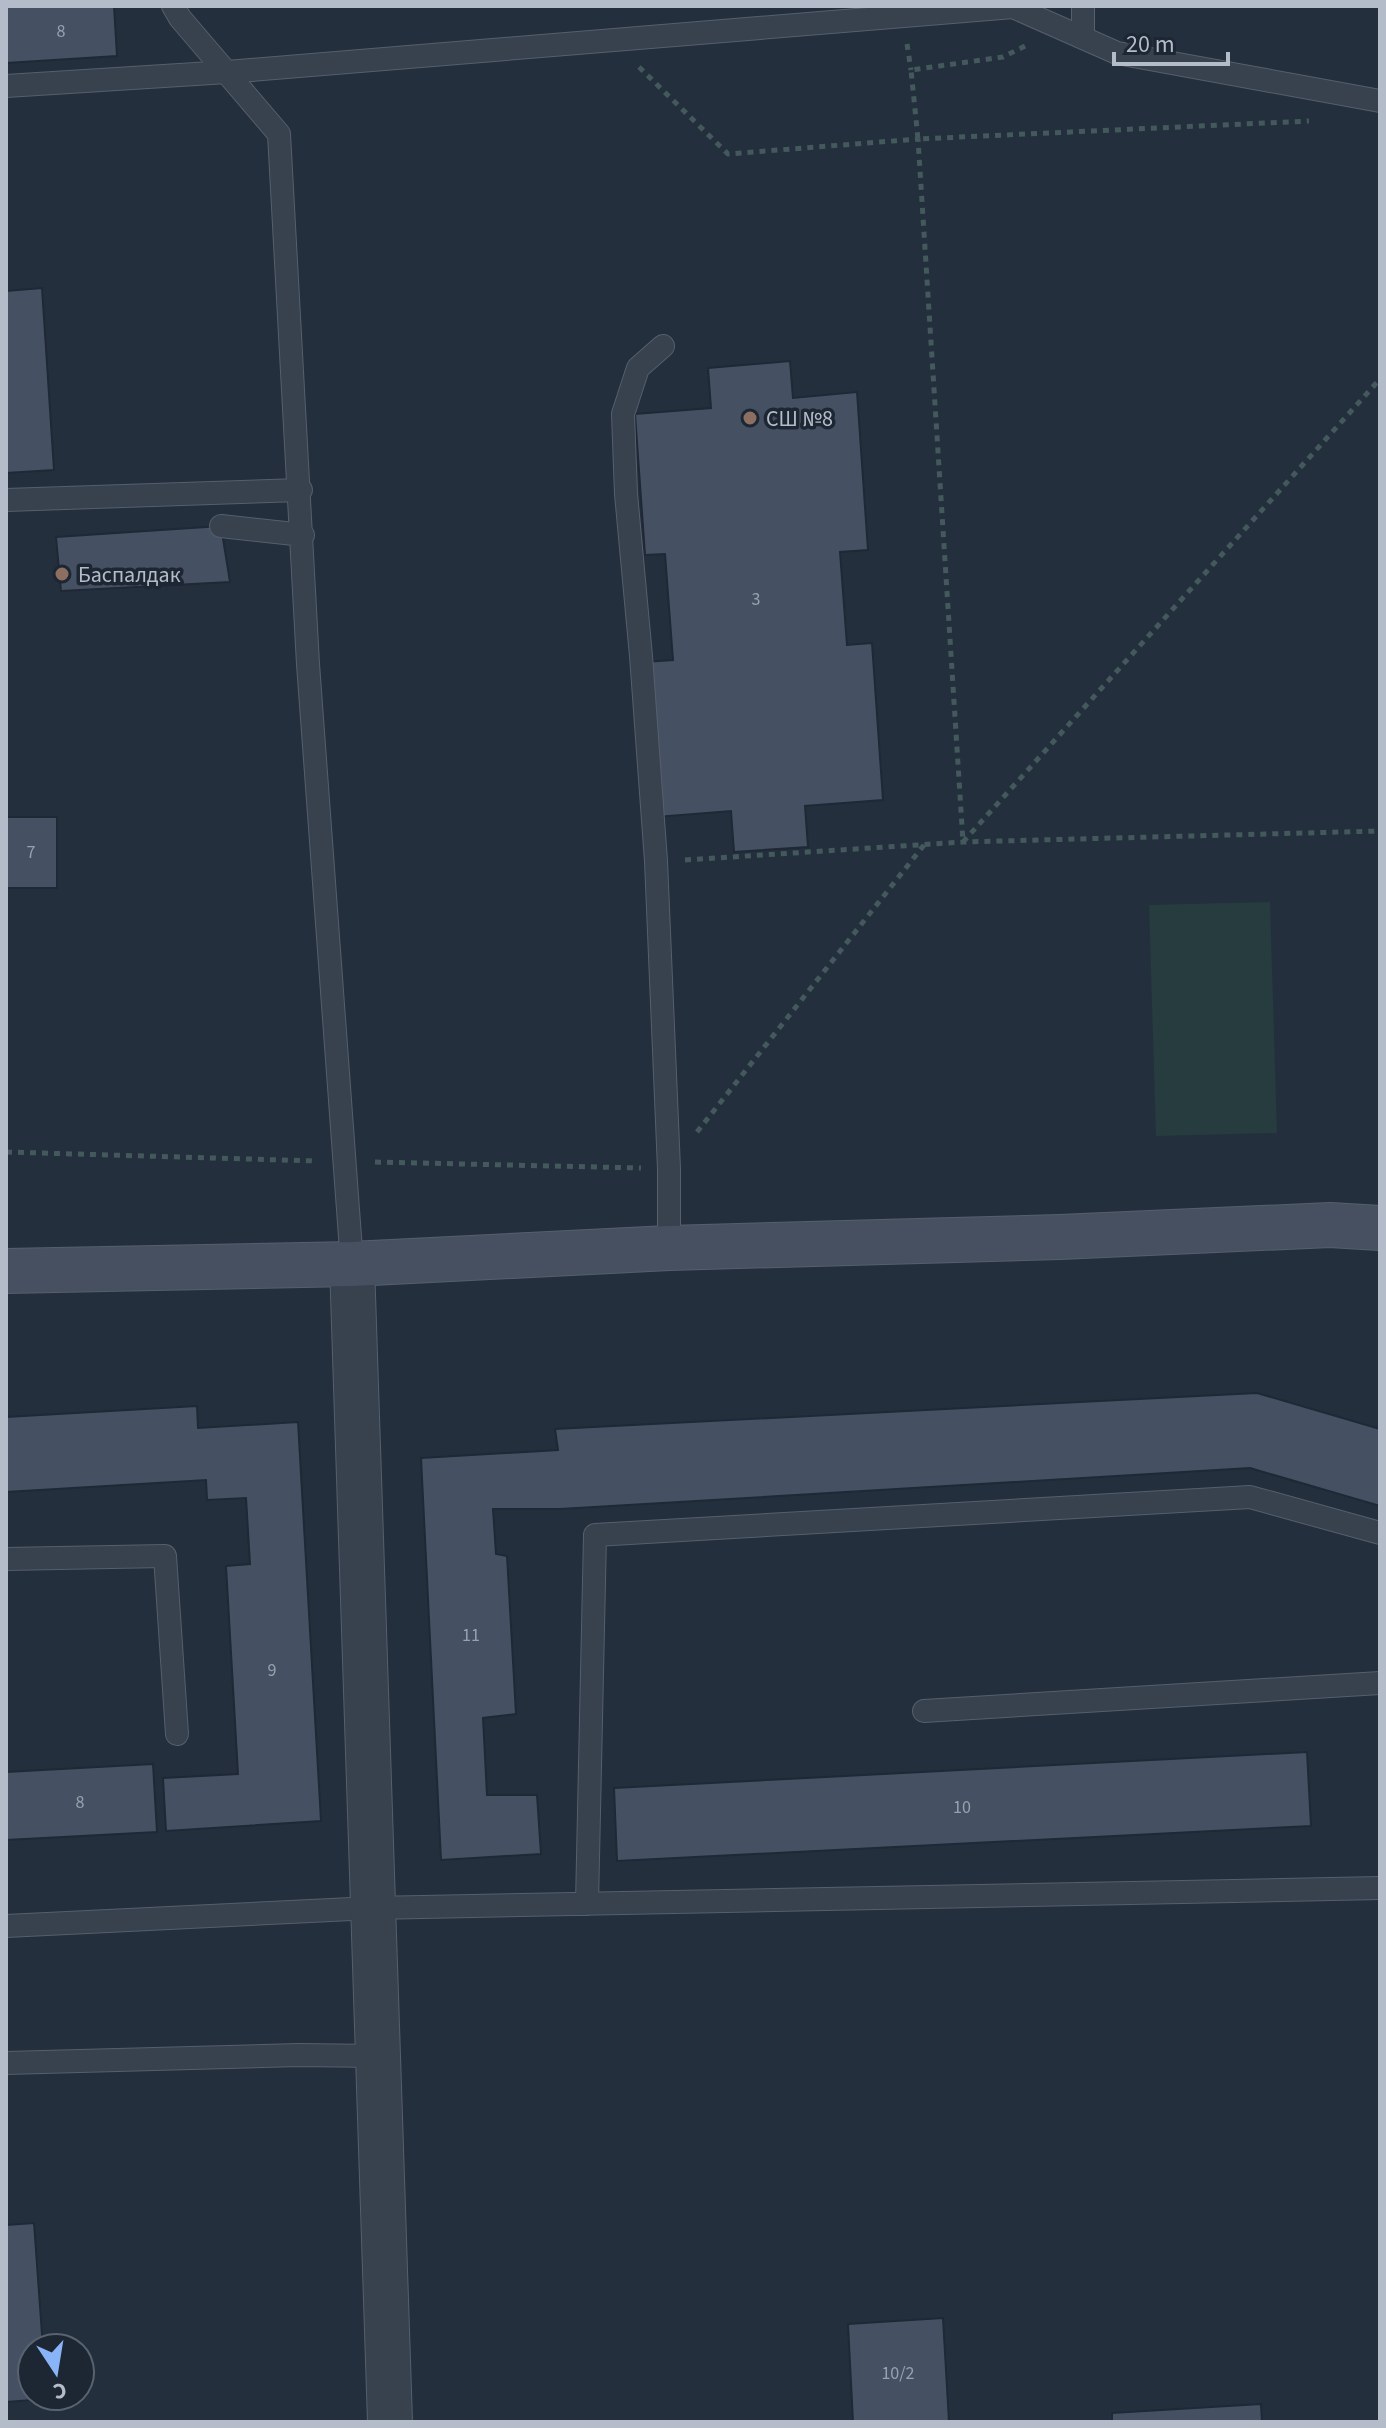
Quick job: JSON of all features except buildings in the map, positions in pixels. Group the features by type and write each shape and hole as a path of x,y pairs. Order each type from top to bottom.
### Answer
{"street":[{"path":"6,1271 352,1264 669,1248 1330,1225 1380,1228"},
{"path":"352,1264 390,2422"}],"lane":[{"path":"173,6 279,134 301,490 309,680 352,1264"},
{"path":"1083,6 1083,38"},
{"path":"6,86 227,72 609,38 1013,7 1117,53 1380,101"},
{"path":"663,346 638,368 623,414 626,494 656,861 669,1169 669,1248"},
{"path":"6,500 301,490"},
{"path":"221,526 303,535"},
{"path":"587,1904 595,1535 1250,1497 1380,1533"},
{"path":"6,1559 165,1556 177,1734"},
{"path":"924,1711 1380,1683"},
{"path":"6,1926 372,1908 1380,1888"},
{"path":"6,2063 299,2055 377,2056"}],"path":[{"path":"963,842 911,70 1003,57 1025,46 1053,25"},
{"path":"609,38 728,154 918,139 1310,121"},
{"path":"963,842 1380,379"},
{"path":"656,861 963,842 1380,831"},
{"path":"6,1152 344,1162"}],"green space":[{"path":"1270,902 1277,1133 1156,1136 1149,905"}],"place":[{"name":"СШ №8","path":"750,418"},
{"name":"Баспалдак","path":"62,574"}]}
